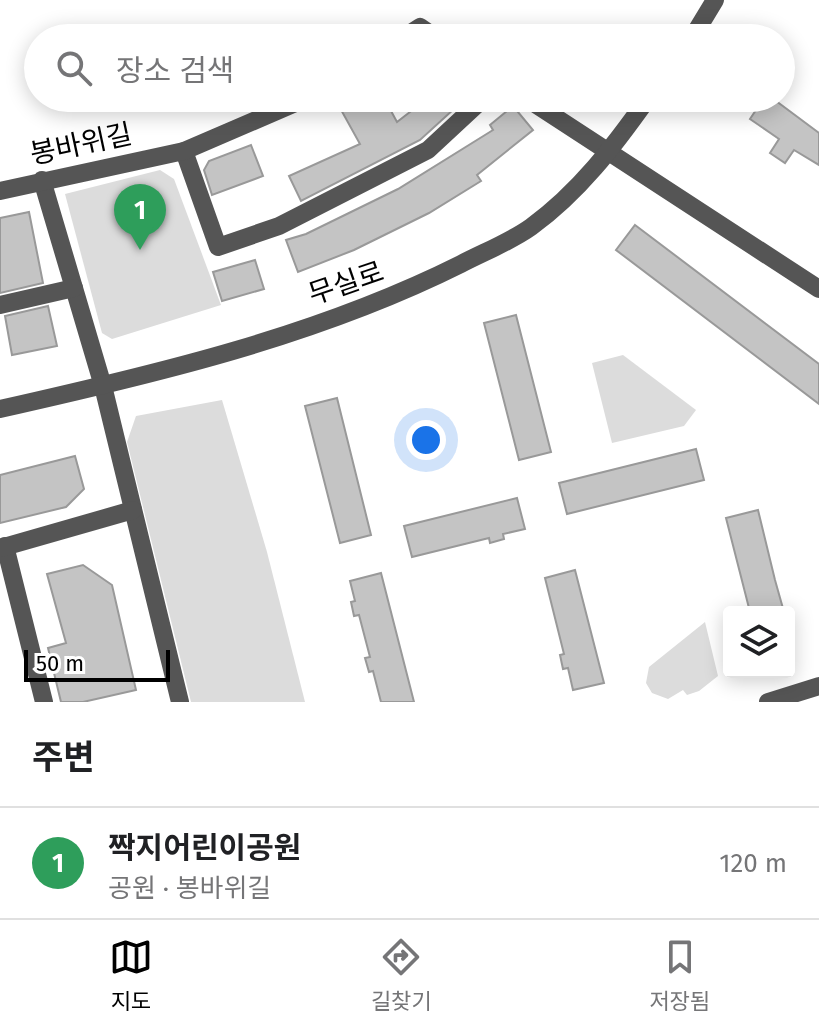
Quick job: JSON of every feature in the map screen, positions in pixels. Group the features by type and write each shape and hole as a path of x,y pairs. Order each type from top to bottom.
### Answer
{"street":[{"path":"700,24 715,0"},
{"name":"봉바위길","path":"0,191 184,151 275,112"},
{"path":"184,151 218,247 279,226 428,150 469,112"},
{"path":"548,112 819,289"},
{"name":"무실로","path":"0,409 103,386 245,347 403,293 530,228 585,180 638,112"},
{"path":"42,180 103,386 174,701"},
{"path":"0,305 74,288"},
{"path":"44,702 2,547 133,510"},
{"path":"768,702 819,686"}],"shaded area":[{"path":"160,170 174,179 221,305 112,339 102,333 65,194"},
{"path":"623,355 696,410 684,426 612,443 592,363"},
{"path":"222,400 267,552 305,702 191,702 127,442 136,416"},
{"path":"705,622 718,676 699,691 687,695 683,690 668,699 652,693 646,683 649,667"}],"building":[{"path":"342,112 392,112 397,122 410,112 451,112 420,140 301,201 289,176 360,144"},
{"path":"506,112 518,112 533,130 477,175 481,181 429,213 354,250 298,272 286,240 306,234 398,189 493,130 490,125"},
{"path":"755,112 791,112 819,133 819,165 794,150 785,163 770,153 779,139 750,119"},
{"path":"251,145 263,176 212,195 204,170 209,161"},
{"path":"29,212 43,283 0,293 0,218"},
{"path":"635,225 819,364 819,404 616,250"},
{"path":"255,260 264,289 222,301 213,272"},
{"path":"48,306 57,346 12,355 5,316"},
{"path":"516,315 551,452 519,460 484,323"},
{"path":"337,398 371,535 340,543 305,406"},
{"path":"696,449 704,480 567,514 559,483"},
{"path":"75,456 84,489 66,507 0,523 0,475"},
{"path":"517,498 525,529 503,534 504,539 490,543 489,538 412,557 404,526"},
{"path":"758,510 782,606 748,606 726,518"},
{"path":"83,565 112,585 136,690 83,702 61,702 48,648 66,643 47,574"},
{"path":"575,570 604,683 573,690 568,668 563,669 560,655 564,654 545,578"},
{"path":"381,573 414,702 381,702 373,671 369,672 365,658 370,657 359,615 354,616 351,602 355,601 350,581"}],"place":[{"name":"짝지어린이공원","path":"140,250"}]}
